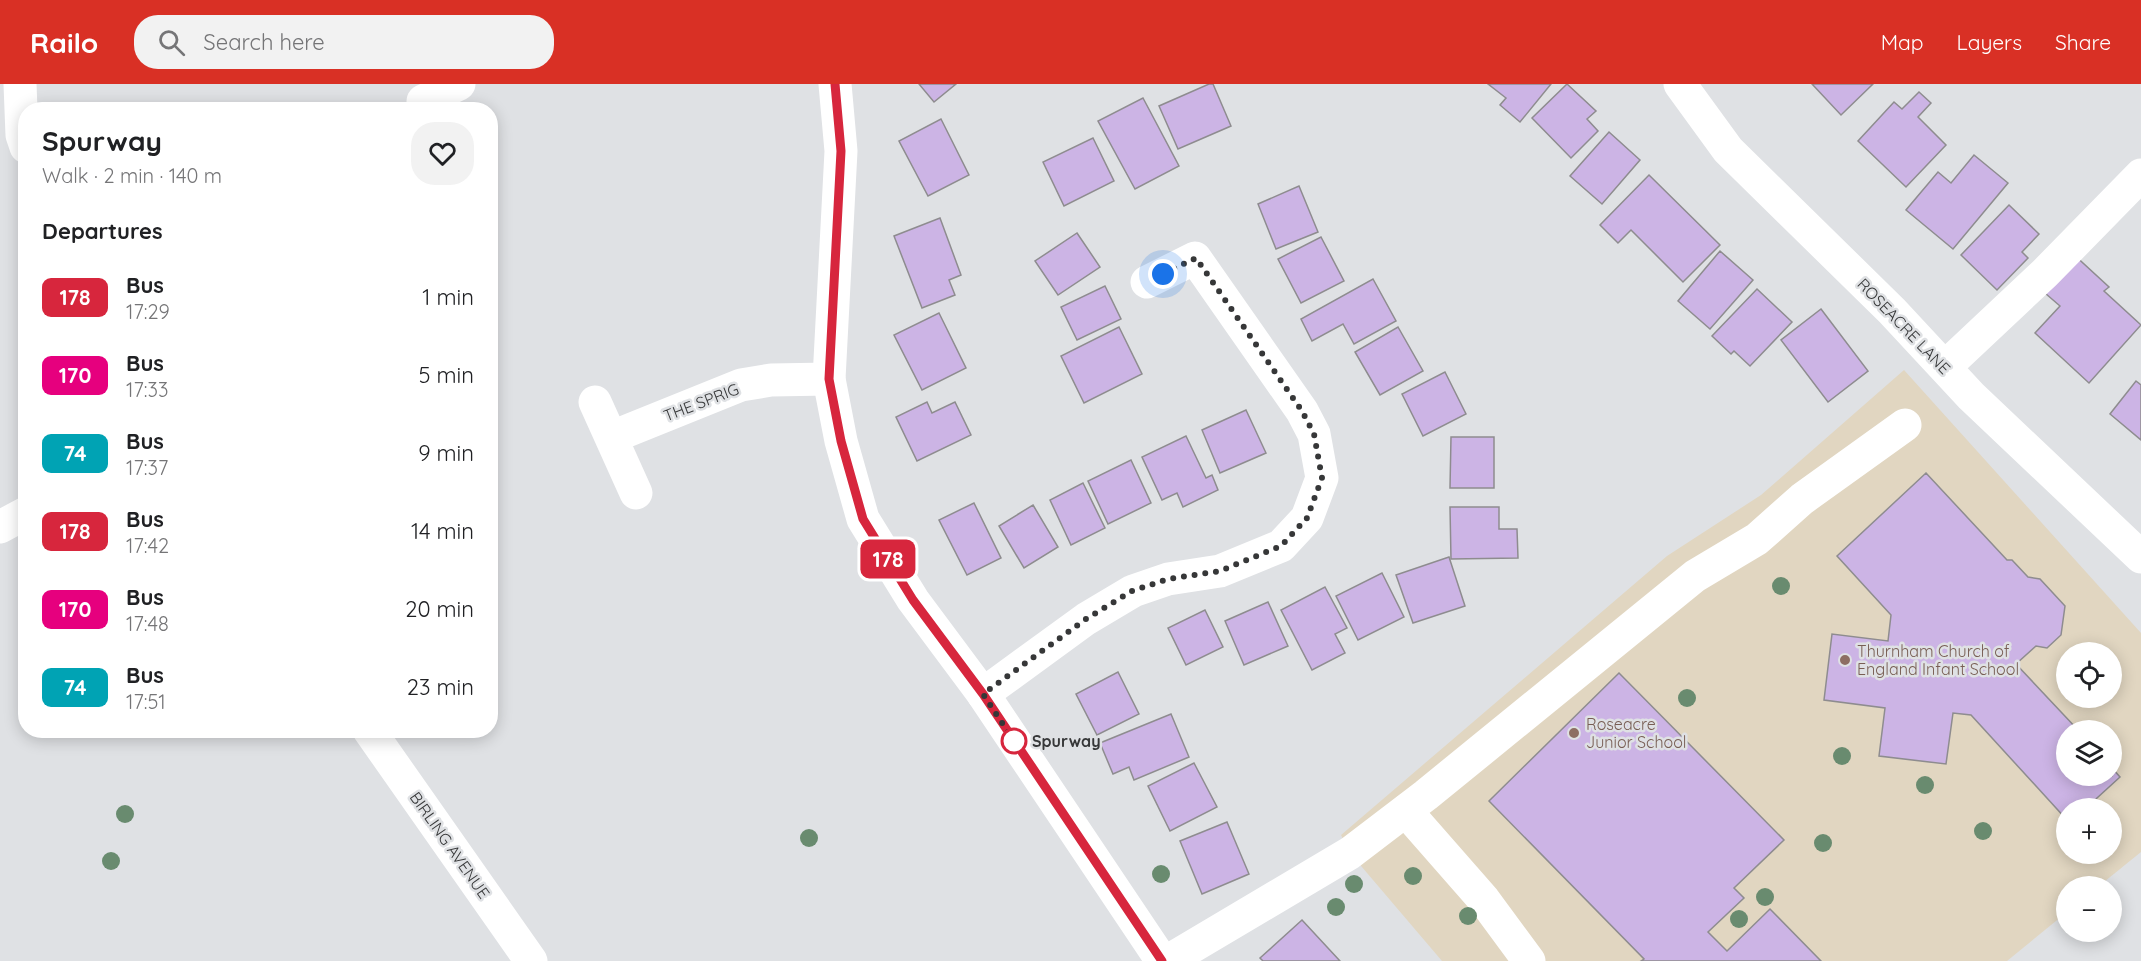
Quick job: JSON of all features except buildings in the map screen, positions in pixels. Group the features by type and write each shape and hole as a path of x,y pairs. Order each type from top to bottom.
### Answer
{"street":[{"path":"20,84 21,102"},
{"path":"422,98 459,84"},
{"path":"835,84 841,151 829,379 841,441 863,519 913,600 983,694 1162,961"},
{"name":"ROSEACRE LANE","path":"1680,84 1728,150 1892,311 1971,396 2141,557"},
{"path":"1945,368 2045,273 2141,175"},
{"path":"983,694 1086,619 1132,591 1168,579 1220,571 1281,546 1307,518 1322,478 1314,434 1302,411 1196,258 1147,282"},
{"name":"THE SPRIG","path":"612,437 741,385 771,380 829,379"},
{"path":"595,402 636,493"},
{"path":"1168,961 1350,853 1406,811 1695,576 1757,539 1802,499 1905,424"},
{"path":"0,527 18,517"},
{"name":"BIRLING AVENUE","path":"375,738 531,961"},
{"path":"1406,811 1484,900 1529,961"}],"shaded area":[{"path":"1904,370 2141,633 2141,852 2111,876 2056,876 2056,921 2007,961 1442,961 1350,853 1341,835 1667,556 1761,495"}],"bus line":[{"name":"178","path":"835,84 841,151 829,379 841,441 863,519 913,600 983,694 1162,961"}],"place":[{"name":"Thurnham Church of England Infant School","path":"1845,660"},
{"name":"Roseacre Junior School","path":"1574,733"},
{"name":"Spurway","path":"1014,741"}],"route":[{"path":"1014,741 983,694 1086,619 1132,591 1168,579 1220,571 1281,546 1307,518 1322,478 1314,434 1302,411 1196,258 1163,274"}]}
